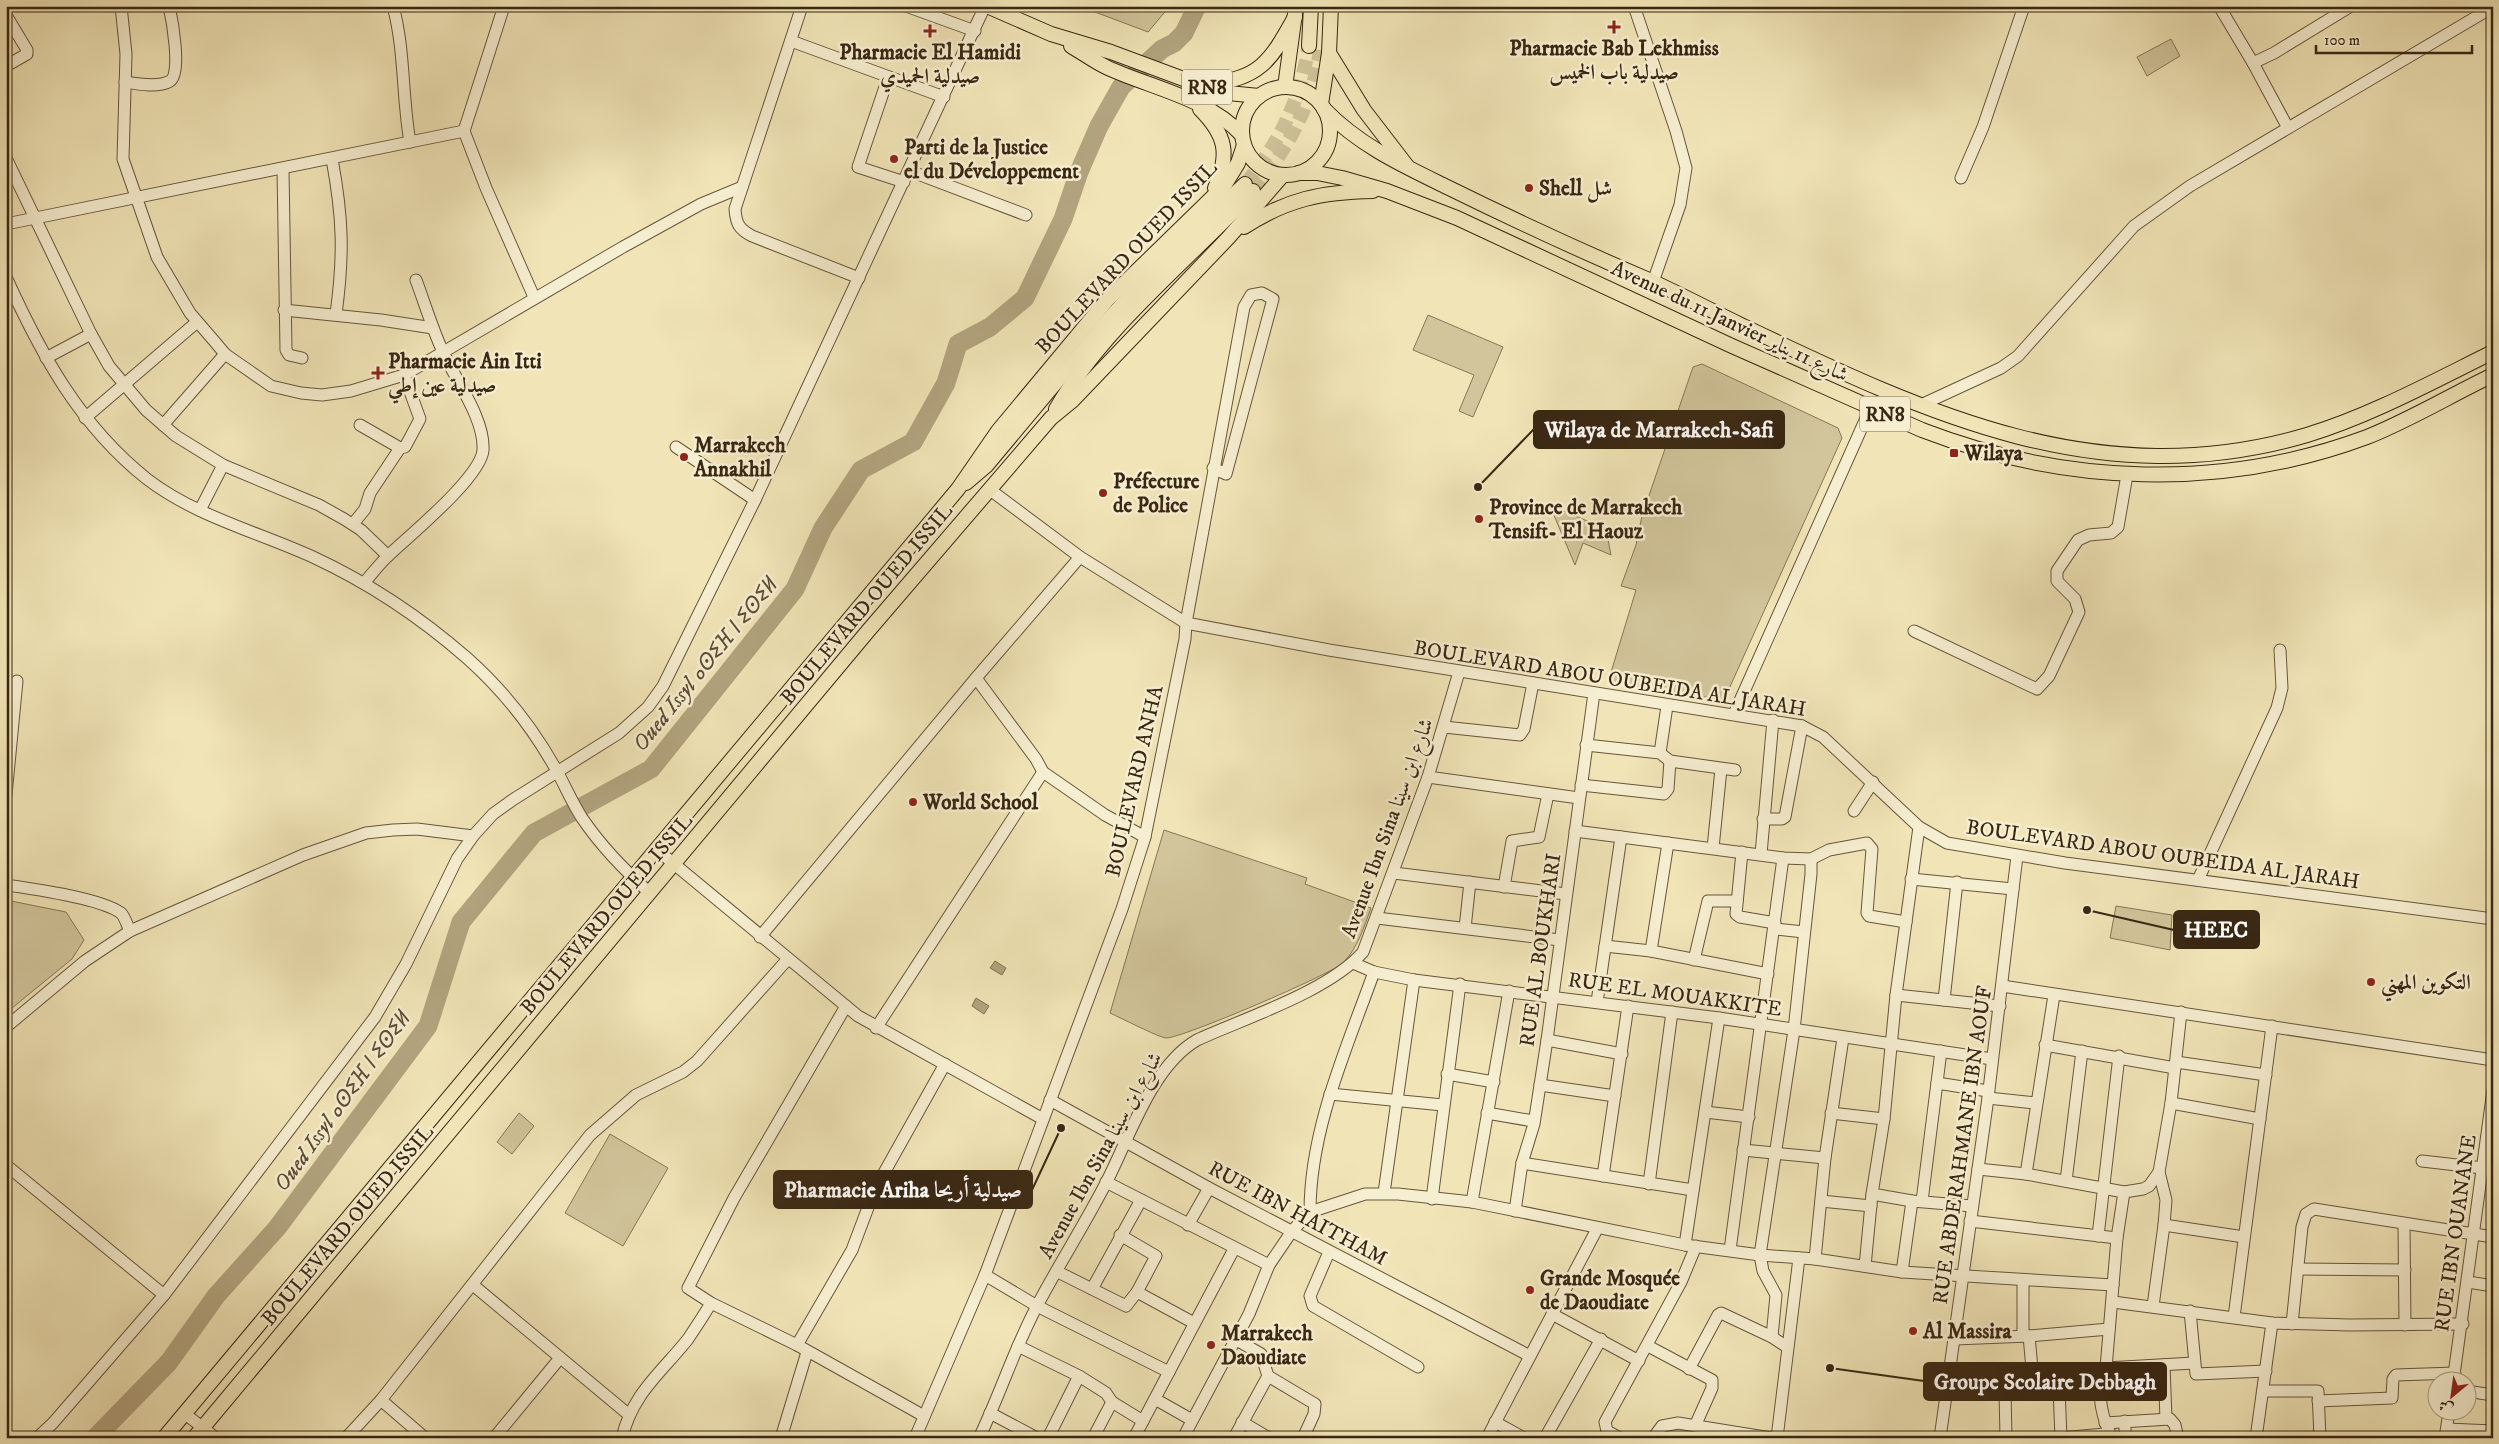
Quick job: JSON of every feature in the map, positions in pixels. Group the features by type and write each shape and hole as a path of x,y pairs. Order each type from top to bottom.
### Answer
{"main road":[{"name":"RN8","path":"986,6 1051,34 1111,52 1156,71 1228,93 1259,96"},
{"path":"1311,6 1319,50 1323,107"},
{"path":"1322,6 1319,50 1410,169"},
{"path":"1319,50 1331,6"},
{"path":"1197,84 1227,82 1254,72 1278,46 1295,12"},
{"path":"1285,87 1295,12"},
{"name":"RN8","path":"1051,34 1106,67 1195,102 1220,115 1243,140 1258,165 1268,171 1283,175 1299,173 1316,164 1327,148 1330,128 1323,107 1306,92 1285,87 1270,90 1259,96 1245,114 1243,140"},
{"path":"1195,102 1216,128 1224,147 1223,167 1210,199"},
{"name":"Avenue du 11 Janvier شارع 11 يناير","path":"1323,107 1343,128 1369,147 1495,212 1653,282 1805,355 1921,405 1994,432 2059,447 2133,455 2208,453 2276,442 2335,426 2389,404 2493,352"},
{"name":"BOULEVARD OUED ISSIL","path":"164,1438 958,489 998,430 1107,300 1210,199 1231,174 1243,140"},
{"name":"Avenue du 11 Janvier شارع 11 يناير","path":"1299,173 1328,175 1387,191 1494,234 1732,346 1949,441 2006,458 2054,468 2127,475 2211,473 2287,461 2310,456 2369,436 2493,375"},
{"name":"BOULEVARD OUED ISSIL","path":"198,1433 650,893 672,864 989,489 1051,418 1073,400 1229,237 1283,175"},
{"name":"BOULEVARD OUED ISSIL","path":"958,489 986,466 1114,312 1249,188 1090,361 1066,393 1051,418"},
{"path":"1229,237 1268,212 1310,196 1348,192 1387,191"}],"street":[{"path":"121,6 126,54 123,159 157,257 197,322 225,354 271,386 301,394 322,396 351,391 404,375 534,297 693,209 742,187"},
{"path":"124,82 140,84 164,83 171,81 175,76 175,43 169,6"},
{"path":"393,6 399,32 404,110 410,142"},
{"path":"504,6 464,131 486,188 534,297"},
{"path":"802,6 735,209 739,228 752,236 859,278"},
{"path":"906,6 975,31"},
{"path":"37,1438 164,1295 375,1017 406,964 457,859 473,836 493,814 594,750 635,720 663,686 755,500 986,6"},
{"path":"1634,6 1686,168 1680,204 1653,282"},
{"path":"1961,178 1983,127 2024,6"},
{"path":"2219,6 2253,63 2288,128"},
{"path":"2253,63 2274,54 2351,6"},
{"path":"1921,405 2012,360 2134,226 2190,186 2493,6"},
{"path":"6,14 27,53 25,57 6,66"},
{"path":"791,41 944,97"},
{"path":"888,78 858,167 904,182"},
{"path":"6,224 464,131"},
{"path":"6,158 91,334 109,366 124,385 176,436 223,466 319,505 353,524 388,556"},
{"path":"332,159 340,203 343,242 336,314"},
{"path":"283,169 286,350 290,355 302,358"},
{"path":"910,171 1026,215"},
{"path":"6,277 58,380 85,418 120,455 148,480 200,510 314,558 364,583 437,633 469,660 520,715 558,773 582,817 605,848 650,893"},
{"path":"364,583 388,556 437,512 472,472 483,452 482,435 475,417 443,352 416,280"},
{"name":"BOULEVARD ANHA","path":"924,1416 985,1275 1122,909 1144,837 1185,638 1213,468 1244,307 1251,295 1262,293 1273,299 1226,474 1213,468"},
{"path":"284,310 336,314 433,328"},
{"path":"85,418 197,322"},
{"path":"46,358 91,334"},
{"path":"163,425 225,354"},
{"path":"353,524 365,509 370,493 400,448 405,447 420,420 404,375"},
{"path":"1734,714 1871,407"},
{"path":"360,425 400,448"},
{"path":"676,447 755,500"},
{"path":"200,510 223,466"},
{"path":"1914,630 2038,689 2049,676 2079,612 2075,600 2057,581 2057,571 2078,540 2088,535 2111,533 2118,527 2127,475"},
{"name":"BOULEVARD ABOU OUBEIDA AL JARAH","path":"989,489 1080,557 1186,623 1459,672 1802,726 1823,737 1919,827 1947,842 2018,856 2493,919"},
{"path":"760,937 976,678 1080,557"},
{"path":"2198,880 2276,708 2282,688 2280,650"},
{"name":"Avenue Ibn Sina شارع ابن سينا","path":"981,1437 1018,1346 1037,1306 1058,1272 1169,1062 1184,1047 1311,990 1353,963 1363,952 1394,873 1428,777 1459,672"},
{"path":"976,678 1036,759 1043,772 1105,815 1144,837"},
{"path":"6,795 17,681"},
{"path":"1444,727 1520,735 1524,730 1534,683"},
{"name":"RUE AL BOUKHARI","path":"1515,1211 1522,1164 1533,1121 1547,1040 1594,693"},
{"path":"1660,753 1667,706"},
{"path":"1761,854 1773,720"},
{"path":"1763,819 1782,819 1785,817 1802,726"},
{"path":"1586,745 1660,753 1670,761 1736,770"},
{"path":"1581,785 1664,794 1668,789 1670,761"},
{"path":"1713,848 1721,769"},
{"path":"876,1028 1043,772"},
{"path":"1428,777 1579,798"},
{"path":"1854,811 1873,782"},
{"path":"1504,887 1512,841 1538,837 1541,834 1543,810 1548,794"},
{"path":"1865,1266 1871,1200 1884,1119 1896,995 1919,827"},
{"path":"6,1027 86,961 130,931 303,855 366,833 417,829 473,836"},
{"path":"1575,831 1783,858 1811,859 1830,850 1862,843 1870,845 1872,849 1867,913 1869,916 1906,922"},
{"path":"1597,1002 1621,837"},
{"path":"1651,951 1668,843"},
{"path":"656,849 787,960 876,1028 946,1064 1043,1119"},
{"path":"1742,852 1737,901 1738,916 1804,932"},
{"name":"RUE ABDERAHMANE IBN AOUF","path":"1940,1438 1964,1277 2018,856"},
{"path":"1730,1250 1783,858"},
{"path":"1772,1337 1776,1295 1763,1271 1760,1255 1794,1030 1811,859"},
{"path":"1394,873 1566,894"},
{"path":"1912,879 1958,882 2013,889"},
{"path":"1465,928 1470,882"},
{"path":"1944,1000 1958,882"},
{"path":"6,885 48,892 110,908 123,914 130,931"},
{"path":"1694,960 1708,901 1737,901"},
{"path":"1377,918 1560,940"},
{"path":"1605,946 1651,951 1768,974"},
{"path":"346,1438 381,1400 590,1135 636,1095 682,1072 697,1062 787,960"},
{"name":"RUE EL MOUAKKITE","path":"1353,963 1374,972 1414,980 1460,984 1719,1018 1992,1059"},
{"path":"1310,1212 1313,1163 1330,1094 1374,972"},
{"path":"1384,1193 1414,980"},
{"path":"1432,1199 1460,984"},
{"path":"2002,986 2493,1060"},
{"path":"1472,1202 1494,1082 1508,991"},
{"path":"1896,995 2000,1006"},
{"path":"2026,1174 2035,1103 2054,995"},
{"path":"846,1006 734,1198 688,1288 712,1303 802,1348 924,1416 916,1438"},
{"path":"1603,1176 1628,1006"},
{"path":"1649,1184 1672,1012"},
{"path":"2152,1306 2166,1200 2159,1172 2171,1103 2181,1012"},
{"path":"1620,1438 1607,1431 1605,1422 1682,1282 1690,1245 1692,1190 1719,1018"},
{"path":"2234,1317 2272,1026"},
{"path":"1815,1259 1825,1158 1843,1038"},
{"path":"1547,1040 1622,1054"},
{"path":"2045,1045 2175,1065 2266,1075"},
{"path":"1902,1272 1917,1201 1941,1051"},
{"path":"2066,1181 2082,1051"},
{"path":"2098,1236 2119,1056"},
{"path":"780,1438 802,1348 852,1250 875,1189 946,1064"},
{"path":"1447,1074 1494,1082"},
{"path":"1937,1083 1988,1095 2035,1103"},
{"path":"1540,1085 1615,1096"},
{"name":"RUE IBN OUANANE","path":"2455,1372 2481,1184 2486,1161 2493,1090"},
{"path":"1330,1094 1443,1106"},
{"name":"RUE IBN HAITHAM","path":"1050,1100 1209,1188 1530,1356"},
{"path":"2171,1103 2260,1119"},
{"path":"1705,1112 1749,1117"},
{"path":"1487,1113 1533,1121"},
{"path":"1831,1113 1884,1119"},
{"path":"1743,1150 1775,1155 1825,1158"},
{"path":"2422,1161 2486,1161"},
{"path":"1522,1164 1692,1190"},
{"path":"6,1165 164,1295"},
{"path":"1978,1169 2026,1174 2124,1192 2136,1191 2149,1186 2159,1172"},
{"path":"1106,1182 1234,1249 1269,1265"},
{"path":"2481,1184 2493,1186"},
{"path":"1188,1225 1209,1188"},
{"path":"2059,1388 2060,1438 2105,1434 2109,1431 2105,1423 2100,1376 2106,1368 2117,1238 2124,1192"},
{"path":"1183,1438 1235,1339 1269,1265 1292,1231 1310,1212 1356,1196 1384,1193 1472,1202 1551,1217 1597,1229 1690,1245 1760,1255 1815,1259 1902,1272 2114,1285"},
{"path":"1092,1289 1120,1235 1141,1200"},
{"path":"1822,1201 1917,1201 1972,1206"},
{"path":"2292,1324 2302,1227 2306,1214 2314,1209 2493,1237"},
{"path":"1970,1221 2117,1238"},
{"path":"2404,1224 2405,1325"},
{"path":"2164,1225 2244,1237"},
{"path":"1487,1438 1597,1229"},
{"path":"1058,1272 1126,1306 1137,1292 1156,1256 1120,1235"},
{"path":"1134,1438 1234,1249"},
{"path":"1329,1252 1310,1296 1312,1306 1418,1367"},
{"path":"1777,1438 1799,1258"},
{"path":"2298,1269 2405,1270"},
{"path":"985,1275 1037,1306 1169,1372"},
{"path":"2023,1280 2026,1336 2034,1390"},
{"path":"2468,1282 2493,1286"},
{"path":"473,1285 628,1414"},
{"path":"1137,1292 1194,1323"},
{"path":"2112,1302 2292,1324 2463,1324"},
{"path":"622,1438 628,1414 638,1397 688,1339 712,1303"},
{"path":"2190,1311 2194,1371 2200,1375 2266,1371"},
{"path":"1552,1314 1639,1361"},
{"path":"1689,1369 1719,1314 1724,1314 1772,1337 1787,1347"},
{"path":"2256,1438 2272,1322"},
{"path":"1955,1339 2026,1336 2109,1329"},
{"path":"1235,1339 1260,1354 1268,1376 1315,1404 1314,1414 1303,1438"},
{"path":"1544,1438 1601,1339"},
{"path":"1018,1346 1079,1376 1106,1394 1112,1402 1143,1421"},
{"path":"1648,1346 1689,1369 1710,1378 1714,1383 1695,1426"},
{"path":"494,1438 560,1358"},
{"path":"2106,1368 2194,1363"},
{"path":"2164,1365 2166,1419"},
{"path":"2318,1401 2392,1398 2393,1378 2396,1375 2426,1376"},
{"path":"1048,1438 1079,1376"},
{"path":"1234,1438 1268,1376"},
{"path":"1947,1394 2100,1385"},
{"path":"2004,1391 2006,1438"},
{"path":"2263,1392 2318,1391 2320,1438"},
{"path":"2476,1392 2493,1395"},
{"path":"1155,1399 1192,1420"},
{"path":"381,1400 425,1438"},
{"path":"1093,1438 1112,1402"},
{"path":"184,1413 198,1433 216,1438"},
{"path":"990,1414 1036,1438"},
{"path":"2105,1423 2170,1419 2174,1422 2178,1438"},
{"path":"2125,1421 2125,1438"},
{"path":"1242,1422 1269,1438"},
{"path":"1495,1422 1524,1438"},
{"path":"1653,1438 1662,1426 1670,1424 1771,1438"},
{"path":"2446,1434 2493,1431"}],"shaded area":[{"path":"1079,6 1170,6 1148,32"},
{"path":"2171,39 2180,56 2147,76 2137,57"},
{"path":"1428,315 1503,347 1473,417 1459,411 1474,375 1413,350"},
{"path":"1702,364 1838,428 1842,438 1724,700 1608,682 1636,590 1621,586 1636,545 1642,516 1693,367"},
{"path":"1559,509 1606,529 1611,555 1583,543 1575,565 1553,513"},
{"path":"1164,830 1307,878 1305,884 1371,908 1353,950 1344,962 1314,979 1226,1018 1177,1036 1162,1037 1110,1013"},
{"path":"6,900 66,912 84,940 72,959 6,1013"},
{"path":"2116,906 2172,915 2170,950 2110,938"},
{"path":"995,961 1006,968 1002,975 990,968"},
{"path":"976,998 989,1006 984,1014 972,1006"},
{"path":"519,1113 534,1126 512,1154 497,1142"},
{"path":"610,1134 668,1168 623,1246 565,1213"}],"waterway":[{"name":"Oued Issyl ⴰⵙⵉⴼ ⵏ ⵉⵙⵉⵍ","path":"95,1438 169,1362 216,1296 277,1228 428,1026 461,922 534,833 651,769 795,589 823,528 861,470 913,442 946,383 958,344 990,327 1025,298 1063,219 1079,172 1099,126 1121,87 1162,49 1174,43 1184,33 1197,6"}],"tunnel":[{"path":"1245,184 1269,152 1287,120 1300,85 1309,46"},
{"path":"1253,191 1277,159 1297,125 1305,108 1317,70 1320,50"}],"place":[{"name":"Pharmacie Bab Lekhmiss صيدلية باب الخميس","path":"1614,27"},
{"name":"Pharmacie El Hamidi صيدلية الحميدي","path":"930,31"},
{"name":"Parti de la Justice el du Développement","path":"894,159"},
{"name":"Shell شل","path":"1529,188"},
{"name":"Pharmacie Ain Itti صيدلية عين إطي","path":"378,373"},
{"name":"Wilaya","path":"1954,453"},
{"name":"Marrakech Annakhil","path":"684,457"},
{"name":"Wilaya de Marrakech-Safi","path":"1478,487"},
{"name":"Préfecture de Police","path":"1103,493"},
{"name":"Province de Marrakech Tensift- El Haouz","path":"1479,519"},
{"name":"World School","path":"913,802"},
{"name":"HEEC","path":"2087,910"},
{"name":"التكوين المهني","path":"2371,982"},
{"name":"Pharmacie Ariha صيدلية أريحا","path":"1061,1128"},
{"name":"Grande Mosquée de Daoudiate","path":"1530,1290"},
{"name":"Al Massira","path":"1913,1331"},
{"name":"Marrakech Daoudiate","path":"1211,1345"},
{"name":"Groupe Scolaire Debbagh","path":"1830,1368"}]}
